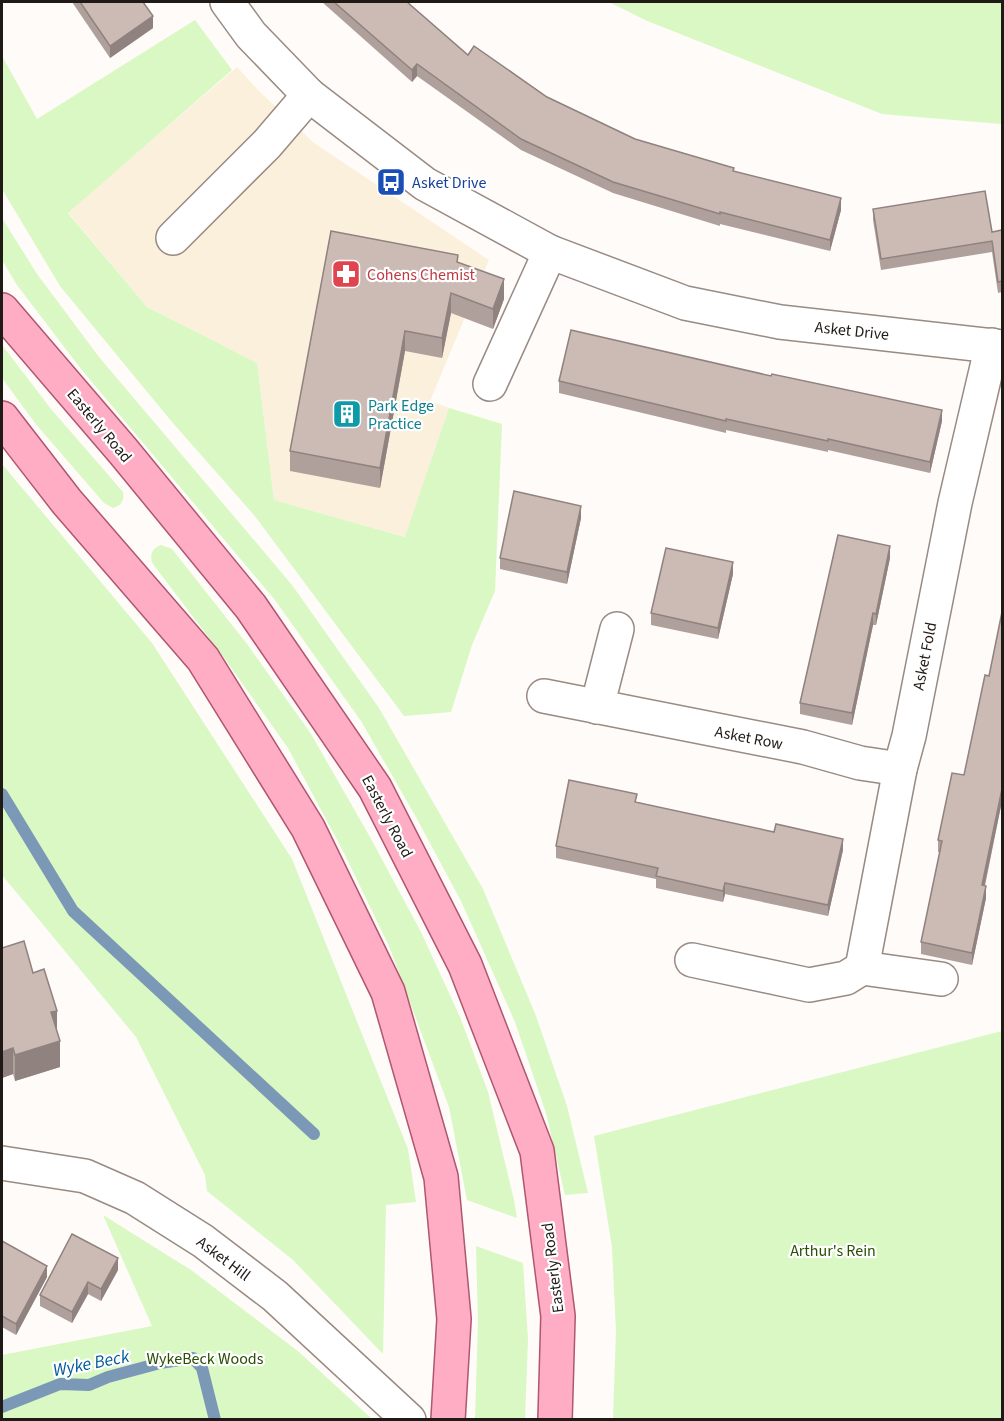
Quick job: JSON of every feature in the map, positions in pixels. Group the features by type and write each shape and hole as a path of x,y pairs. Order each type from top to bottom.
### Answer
{"main road":[{"name":"Easterly Road","path":"2,310 123,451 251,607 375,788 465,965 537,1151 558,1316 555,1419"},
{"path":"2,418 67,502 203,659 308,828 388,992 441,1177 454,1319 448,1419"}],"street":[{"name":"Asket Drive","path":"227,2 251,35 309,95 425,184 550,252 685,303 780,322 997,346"},
{"path":"173,238 267,144 309,95"},
{"path":"490,384 550,252"},
{"name":"Asket Fold","path":"862,968 955,503 997,346"},
{"path":"597,707 617,629"},
{"name":"Asket Row","path":"544,696 803,747 900,770"},
{"path":"692,960 809,985 846,978 862,968 941,979"},
{"name":"Asket Hill","path":"2,1163 85,1176 135,1198 203,1241 275,1296 409,1419"}],"shaded area":[{"path":"237,67 314,143 489,260 430,401 449,408 406,537 274,500 257,363 147,307 68,212"}],"green space":[{"path":"609,2 1002,2 1002,124 882,114 645,20"},
{"path":"195,20 232,70 68,213 147,307 257,363 274,500 405,537 449,408 502,424 495,591 472,645 451,712 404,716 254,515 172,422 60,286 2,189 2,56 37,119"},
{"path":"2,218 37,274 99,357 292,585 379,708 483,889 536,1016 567,1106 588,1193 565,1195 546,1113 515,1022 461,901 361,721 275,600 81,369 17,285 2,260"},
{"path":"2,345 51,409 123,492 123,500 118,506 113,508 104,503 35,423 2,378"},
{"path":"2,464 152,643 292,859 408,1149 416,1202 386,1205 383,1354 293,1260 207,1191 205,1175 136,1037 2,875"},
{"path":"161,545 172,549 247,644 311,734 421,932 460,1017 488,1092 517,1218 467,1200 449,1107 389,946 343,851 288,748 225,659 153,564 152,552"},
{"name":"Arthur's Rein","path":"1002,1031 1002,1419 613,1419 616,1331 612,1247 594,1136"},
{"name":"WykeBeck Woods","path":"103,1215 191,1270 299,1352 372,1419 2,1419 2,1355 152,1326"},
{"path":"476,1246 523,1263 528,1339 525,1419 475,1419 478,1322"}],"building":[{"path":"80,2 143,2 153,16 110,46"},
{"path":"334,2 407,2 468,55 474,46 547,97 635,139 734,168 733,171 841,198 830,240 720,212 720,214 613,182 521,139 417,64 412,70"},
{"path":"985,191 992,232 1002,230 1002,281 998,282 992,241 881,259 873,209"},
{"name":"Park Edge Practice","path":"331,231 458,255 457,262 504,279 493,309 451,293 442,338 405,331 380,468 290,451"},
{"path":"571,330 771,376 772,374 942,410 930,462 828,439 828,441 726,419 726,421 559,381"},
{"path":"514,491 581,506 567,572 500,558"},
{"path":"838,535 890,546 852,713 800,703"},
{"path":"666,548 733,562 718,628 651,613"},
{"path":"1002,612 1002,789 982,885 986,886 972,953 921,942 942,841 938,840 952,773 964,775 985,675 989,676"},
{"path":"569,780 637,794 635,802 774,832 776,824 843,839 828,905 725,883 723,891 656,876 658,868 556,846"},
{"path":"24,941 33,973 44,969 57,1011 51,1012 60,1041 15,1055 13,1048 2,1052 2,948"},
{"path":"72,1234 118,1258 101,1289 88,1282 72,1312 40,1295"},
{"path":"2,1241 47,1266 16,1324 2,1316"}],"waterway":[{"path":"2,794 73,911 314,1134"},
{"name":"Wyke Beck","path":"2,1407 60,1384 89,1385 108,1377 160,1363 193,1358 202,1368 215,1420"}],"place":[{"name":"Asket Drive","path":"391,182"},
{"name":"Cohens Chemist","path":"346,274"},
{"name":"Park Edge Practice","path":"347,414"}]}
